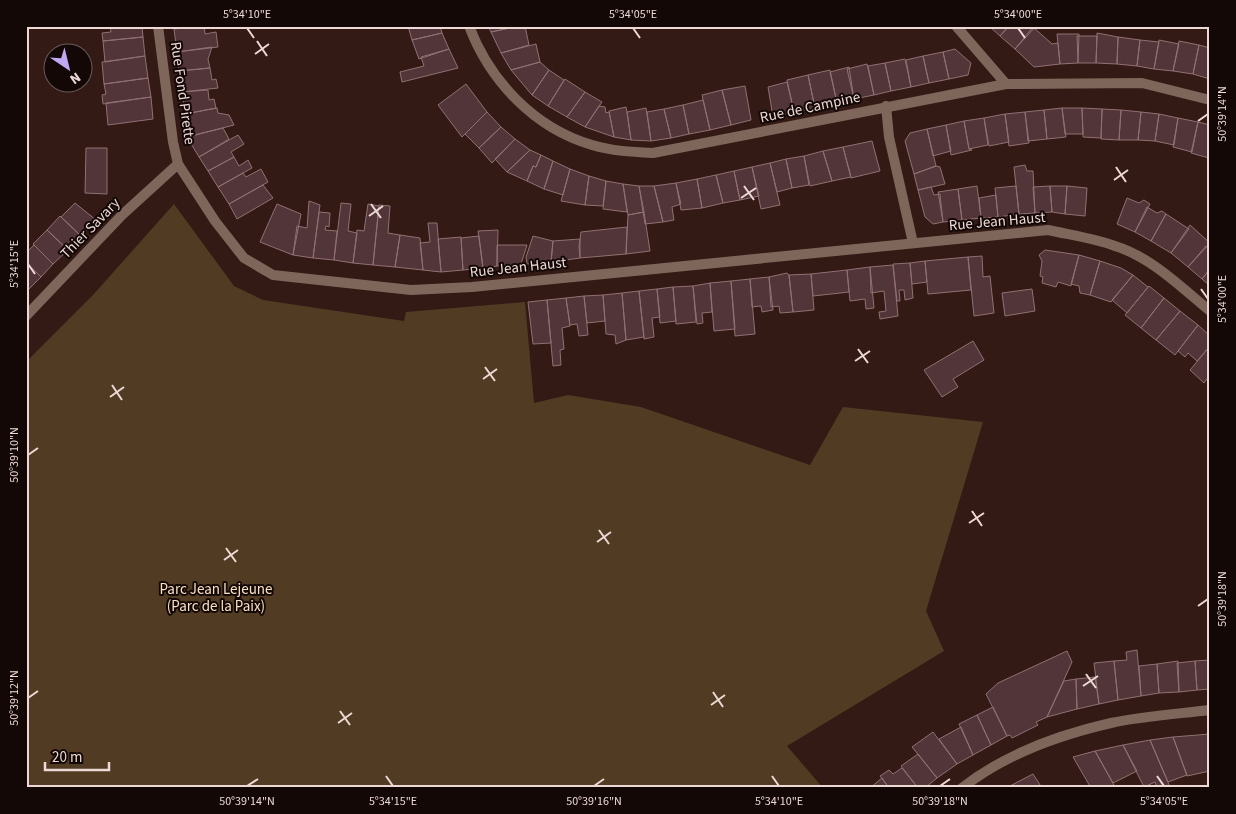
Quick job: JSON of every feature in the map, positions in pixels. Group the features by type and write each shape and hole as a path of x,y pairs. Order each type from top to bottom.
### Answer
{"street":[{"name":"Rue Fond Pirette","path":"158,26 173,142 178,164"},
{"name":"Rue de Campine","path":"469,26 478,50 491,70 507,91 532,114 571,137 591,145 653,154 886,106 897,107 1006,84 1142,83 1210,100"},
{"path":"956,26 1006,84"},
{"path":"886,106 890,137 913,243"},
{"name":"Rue Jean Haust","path":"178,164 233,246 244,258 273,275 401,289 472,287 1048,230 1116,246 1142,258 1163,272 1210,311"},
{"name":"Thier Savary","path":"26,316 122,215 178,164"},
{"path":"962,788 973,779 1027,748 1112,723 1210,710"}],"green space":[{"name":"Parc Jean Lejeune (Parc de la Paix)","path":"174,204 234,286 263,300 404,321 406,312 525,302 534,403 568,395 641,407 810,465 843,407 983,422 926,611 944,651 787,746 823,788 26,788 26,362 93,295"}],"building":[{"path":"110,26 142,26 143,37 103,41 102,33 111,32"},
{"path":"204,26 205,34 216,32 218,47 177,52 174,29"},
{"path":"408,26 440,26 442,33 412,40"},
{"path":"488,26 519,26 491,32"},
{"path":"525,26 529,45 501,53 491,32"},
{"path":"989,26 1009,26 1000,36"},
{"path":"1009,26 1036,26 1015,49 1000,36"},
{"path":"1033,27 1052,44 1058,43 1060,64 1034,67 1015,49"},
{"path":"442,33 449,49 419,59 412,40"},
{"path":"1097,33 1118,37 1117,64 1096,63"},
{"path":"1057,34 1079,34 1078,63 1060,64"},
{"path":"1077,36 1097,36 1096,63 1078,63"},
{"path":"143,37 145,56 105,62 103,41"},
{"path":"1118,37 1140,40 1137,66 1117,64"},
{"path":"1140,40 1159,42 1154,69 1137,66"},
{"path":"1159,40 1179,44 1173,71 1154,69"},
{"path":"1179,41 1199,45 1193,74 1173,71"},
{"path":"536,44 540,62 511,70 501,53"},
{"path":"1199,45 1210,48 1210,79 1193,74"},
{"path":"212,47 208,59 210,68 179,71 177,52"},
{"path":"449,49 458,68 402,82 400,72 424,66 421,57"},
{"path":"955,49 971,63 968,75 949,79 943,52"},
{"path":"943,52 949,79 929,83 923,56"},
{"path":"145,56 148,78 104,84 102,62"},
{"path":"923,56 929,83 911,87 906,60"},
{"path":"905,59 911,87 891,91 885,63"},
{"path":"540,62 549,70 532,95 511,70"},
{"path":"885,63 891,91 874,95 868,66"},
{"path":"867,64 874,95 854,99 847,69"},
{"path":"849,67 854,99 837,103 830,72"},
{"path":"210,68 212,80 216,79 218,88 182,92 179,71"},
{"path":"549,70 564,80 548,106 532,95"},
{"path":"830,70 837,103 815,108 808,75"},
{"path":"808,75 815,108 794,112 787,80"},
{"path":"148,78 151,97 103,104 102,95 106,94 104,84"},
{"path":"565,79 585,92 567,117 548,106"},
{"path":"787,82 794,112 773,117 768,87"},
{"path":"466,84 487,112 462,137 438,105"},
{"path":"745,86 751,120 731,125 722,90"},
{"path":"208,90 209,100 214,99 216,108 185,114 182,92"},
{"path":"722,90 731,125 710,130 702,95"},
{"path":"585,92 602,102 585,127 567,117"},
{"path":"151,97 153,119 108,125 106,103"},
{"path":"703,100 710,130 689,134 683,105"},
{"path":"683,105 689,134 671,138 664,109"},
{"path":"599,106 605,107 606,113 609,112 614,137 585,127"},
{"path":"626,107 631,140 614,137 609,111"},
{"path":"217,108 218,113 229,115 234,125 187,137 185,114"},
{"path":"646,108 651,141 631,140 627,112"},
{"path":"1062,108 1066,137 1047,139 1044,110"},
{"path":"1062,108 1082,108 1083,134 1065,134"},
{"path":"1082,108 1102,109 1101,138 1083,137"},
{"path":"664,109 671,138 651,141 647,112"},
{"path":"1102,109 1121,110 1119,140 1101,139"},
{"path":"1044,110 1047,139 1028,141 1025,112"},
{"path":"1121,110 1141,112 1138,140 1119,140"},
{"path":"487,112 501,127 479,148 465,134"},
{"path":"1025,112 1029,143 1009,146 1005,114"},
{"path":"1141,112 1159,114 1155,141 1138,140"},
{"path":"1005,114 1009,142 989,146 984,118"},
{"path":"1159,114 1178,118 1174,145 1155,141"},
{"path":"984,118 988,145 969,149 964,121"},
{"path":"1178,118 1198,122 1192,152 1173,147"},
{"path":"964,121 969,149 972,150 951,155 946,125"},
{"path":"1198,122 1210,125 1209,158 1191,153"},
{"path":"946,125 951,151 933,156 927,129"},
{"path":"501,127 515,139 492,163 479,148"},
{"path":"223,128 229,139 199,157 187,137"},
{"path":"927,129 936,166 914,174 905,141 910,133"},
{"path":"238,135 244,144 231,152 234,157 208,171 199,157"},
{"path":"515,139 530,150 507,172 495,159"},
{"path":"872,141 880,171 851,178 843,147"},
{"path":"843,147 851,177 832,181 823,151"},
{"path":"86,148 107,148 107,194 85,193"},
{"path":"530,150 541,155 536,167 533,166 527,181 507,172"},
{"path":"823,151 832,181 810,186 804,156"},
{"path":"541,155 553,161 544,189 527,181 533,166 536,167"},
{"path":"804,156 809,185 792,188 786,159"},
{"path":"234,157 239,166 248,160 252,168 218,187 208,171"},
{"path":"786,159 792,188 777,192 770,163"},
{"path":"553,161 570,169 563,195 544,189"},
{"path":"770,163 780,205 761,209 752,167"},
{"path":"1025,165 1027,171 1033,171 1035,213 1019,214 1014,167"},
{"path":"936,166 940,167 945,184 918,190 914,174"},
{"path":"752,167 759,196 740,200 734,171"},
{"path":"261,169 268,182 229,204 218,187 243,173 246,177"},
{"path":"570,169 589,176 585,205 561,201"},
{"path":"734,171 740,200 723,203 716,175"},
{"path":"716,175 723,203 702,208 697,179"},
{"path":"589,176 606,181 603,206 585,205"},
{"path":"697,179 702,208 681,210 676,183"},
{"path":"606,181 623,184 627,212 603,209"},
{"path":"676,183 681,204 672,207 674,220 663,222 654,186"},
{"path":"623,184 639,186 644,212 628,215"},
{"path":"263,185 273,198 237,219 229,204"},
{"path":"639,186 654,186 663,222 645,224"},
{"path":"977,186 981,218 962,220 958,189"},
{"path":"1016,186 1019,214 998,217 995,188"},
{"path":"1050,186 1052,212 1035,213 1033,187"},
{"path":"1050,186 1067,186 1065,214 1052,212"},
{"path":"1067,186 1087,188 1085,216 1065,214"},
{"path":"931,187 934,195 940,194 943,222 933,224 925,217 918,190"},
{"path":"958,189 962,220 943,222 938,192"},
{"path":"996,195 998,217 981,218 979,198"},
{"path":"1127,198 1139,203 1144,200 1150,204 1135,232 1117,224"},
{"path":"309,201 320,205 313,258 293,255 297,226 307,228"},
{"path":"75,203 96,220 81,236 61,217"},
{"path":"341,203 351,204 348,231 357,233 353,263 334,260"},
{"path":"277,204 301,214 293,255 260,242"},
{"path":"368,204 379,206 373,265 353,263 357,230 364,231"},
{"path":"379,205 390,206 388,233 400,235 395,267 373,265"},
{"path":"1147,207 1157,213 1162,211 1166,214 1151,241 1135,232"},
{"path":"319,212 330,213 329,227 326,226 325,230 337,231 334,260 313,258"},
{"path":"644,212 650,251 626,254 628,215"},
{"path":"1166,214 1189,229 1171,253 1151,241"},
{"path":"60,216 81,236 68,250 47,230"},
{"path":"428,223 437,223 441,272 423,270 420,243 430,242"},
{"path":"1190,225 1210,243 1188,267 1171,253"},
{"path":"627,227 626,254 580,258 581,232"},
{"path":"47,230 68,250 53,264 33,244"},
{"path":"498,230 497,266 485,269 483,268 478,231"},
{"path":"400,235 420,238 423,270 395,267"},
{"path":"479,236 483,268 463,270 461,238"},
{"path":"533,236 553,241 551,262 527,264 526,257"},
{"path":"461,237 463,270 441,272 438,239"},
{"path":"580,239 580,258 551,262 553,241"},
{"path":"34,245 53,264 41,277 26,262 26,253"},
{"path":"497,245 527,245 521,264 497,266"},
{"path":"1206,246 1210,249 1210,269 1202,279 1188,267"},
{"path":"1045,250 1079,255 1071,286 1058,282 1056,287 1042,283 1043,277 1040,276 1042,261 1039,255"},
{"path":"1079,255 1100,261 1090,295 1080,293 1079,286 1071,284"},
{"path":"982,256 983,277 990,276 994,313 974,316 968,257"},
{"path":"968,257 971,290 928,294 925,261"},
{"path":"925,261 927,282 912,284 910,263"},
{"path":"1100,261 1121,268 1133,275 1111,302 1090,295"},
{"path":"26,262 41,277 28,290 26,289"},
{"path":"910,263 913,298 905,300 904,290 899,290 900,301 897,301 893,264"},
{"path":"893,265 898,316 880,319 879,312 886,311 884,291 871,293 870,267"},
{"path":"870,267 874,308 866,309 865,299 850,301 847,270"},
{"path":"1210,269 1210,286 1202,279"},
{"path":"847,270 849,292 813,296 811,274"},
{"path":"787,273 789,275 793,312 780,313 779,306 771,307 769,277"},
{"path":"811,274 814,310 793,312 789,275"},
{"path":"1133,275 1148,287 1127,313 1112,300"},
{"path":"769,277 773,310 762,312 761,306 752,307 750,279"},
{"path":"750,279 755,334 735,336 731,281"},
{"path":"731,281 735,329 714,331 710,283"},
{"path":"710,283 712,312 702,313 703,323 697,324 693,286"},
{"path":"693,286 696,322 676,324 673,287"},
{"path":"1149,286 1164,298 1141,328 1125,315"},
{"path":"673,287 676,321 660,323 657,289"},
{"path":"657,289 660,317 652,318 654,337 644,339 639,291"},
{"path":"1032,289 1035,311 1005,316 1002,293"},
{"path":"639,291 644,337 626,340 622,293"},
{"path":"622,293 626,340 616,344 615,335 606,334 603,295"},
{"path":"603,295 605,321 587,323 584,296"},
{"path":"584,296 588,335 579,336 577,324 570,325 566,298"},
{"path":"566,298 570,326 562,328 564,349 560,350 561,365 553,366 547,300"},
{"path":"1164,298 1180,311 1156,340 1141,328"},
{"path":"547,300 551,343 533,344 528,302"},
{"path":"1180,311 1198,325 1175,355 1156,340"},
{"path":"1198,325 1210,336 1210,346 1197,361 1188,353 1185,357 1178,351"},
{"path":"973,341 984,360 953,379 958,387 942,397 924,370"},
{"path":"1210,346 1210,375 1204,383 1190,370"},
{"path":"1137,650 1141,696 1118,700 1114,661 1127,660 1126,652"},
{"path":"1067,651 1072,662 1047,717 1036,722 1038,725 1012,738 1010,735 1007,736 986,694 998,683"},
{"path":"1210,660 1210,689 1197,690 1195,661"},
{"path":"1114,661 1118,700 1099,704 1094,663"},
{"path":"1178,661 1179,692 1159,693 1157,664"},
{"path":"1195,661 1197,690 1179,692 1177,663"},
{"path":"1157,664 1159,693 1141,696 1139,666"},
{"path":"1095,677 1099,704 1077,709 1076,679"},
{"path":"1076,679 1077,709 1047,717 1064,681"},
{"path":"993,707 1007,736 991,745 977,715"},
{"path":"977,715 991,745 973,755 959,724"},
{"path":"961,727 973,755 957,764 939,739"},
{"path":"933,732 957,764 937,778 912,747"},
{"path":"1210,734 1210,771 1187,776 1173,737"},
{"path":"1173,737 1187,775 1168,782 1150,740"},
{"path":"1150,740 1170,787 1168,788 1157,788 1155,782 1144,787 1123,745"},
{"path":"1123,745 1137,771 1113,783 1095,751"},
{"path":"1095,751 1115,788 1091,788 1073,757"},
{"path":"918,754 937,778 925,788 918,788 901,766"},
{"path":"902,768 918,788 889,788 880,776 889,770 893,774"},
{"path":"1033,774 1042,788 1008,787"},
{"path":"882,778 889,788 870,788"}]}
